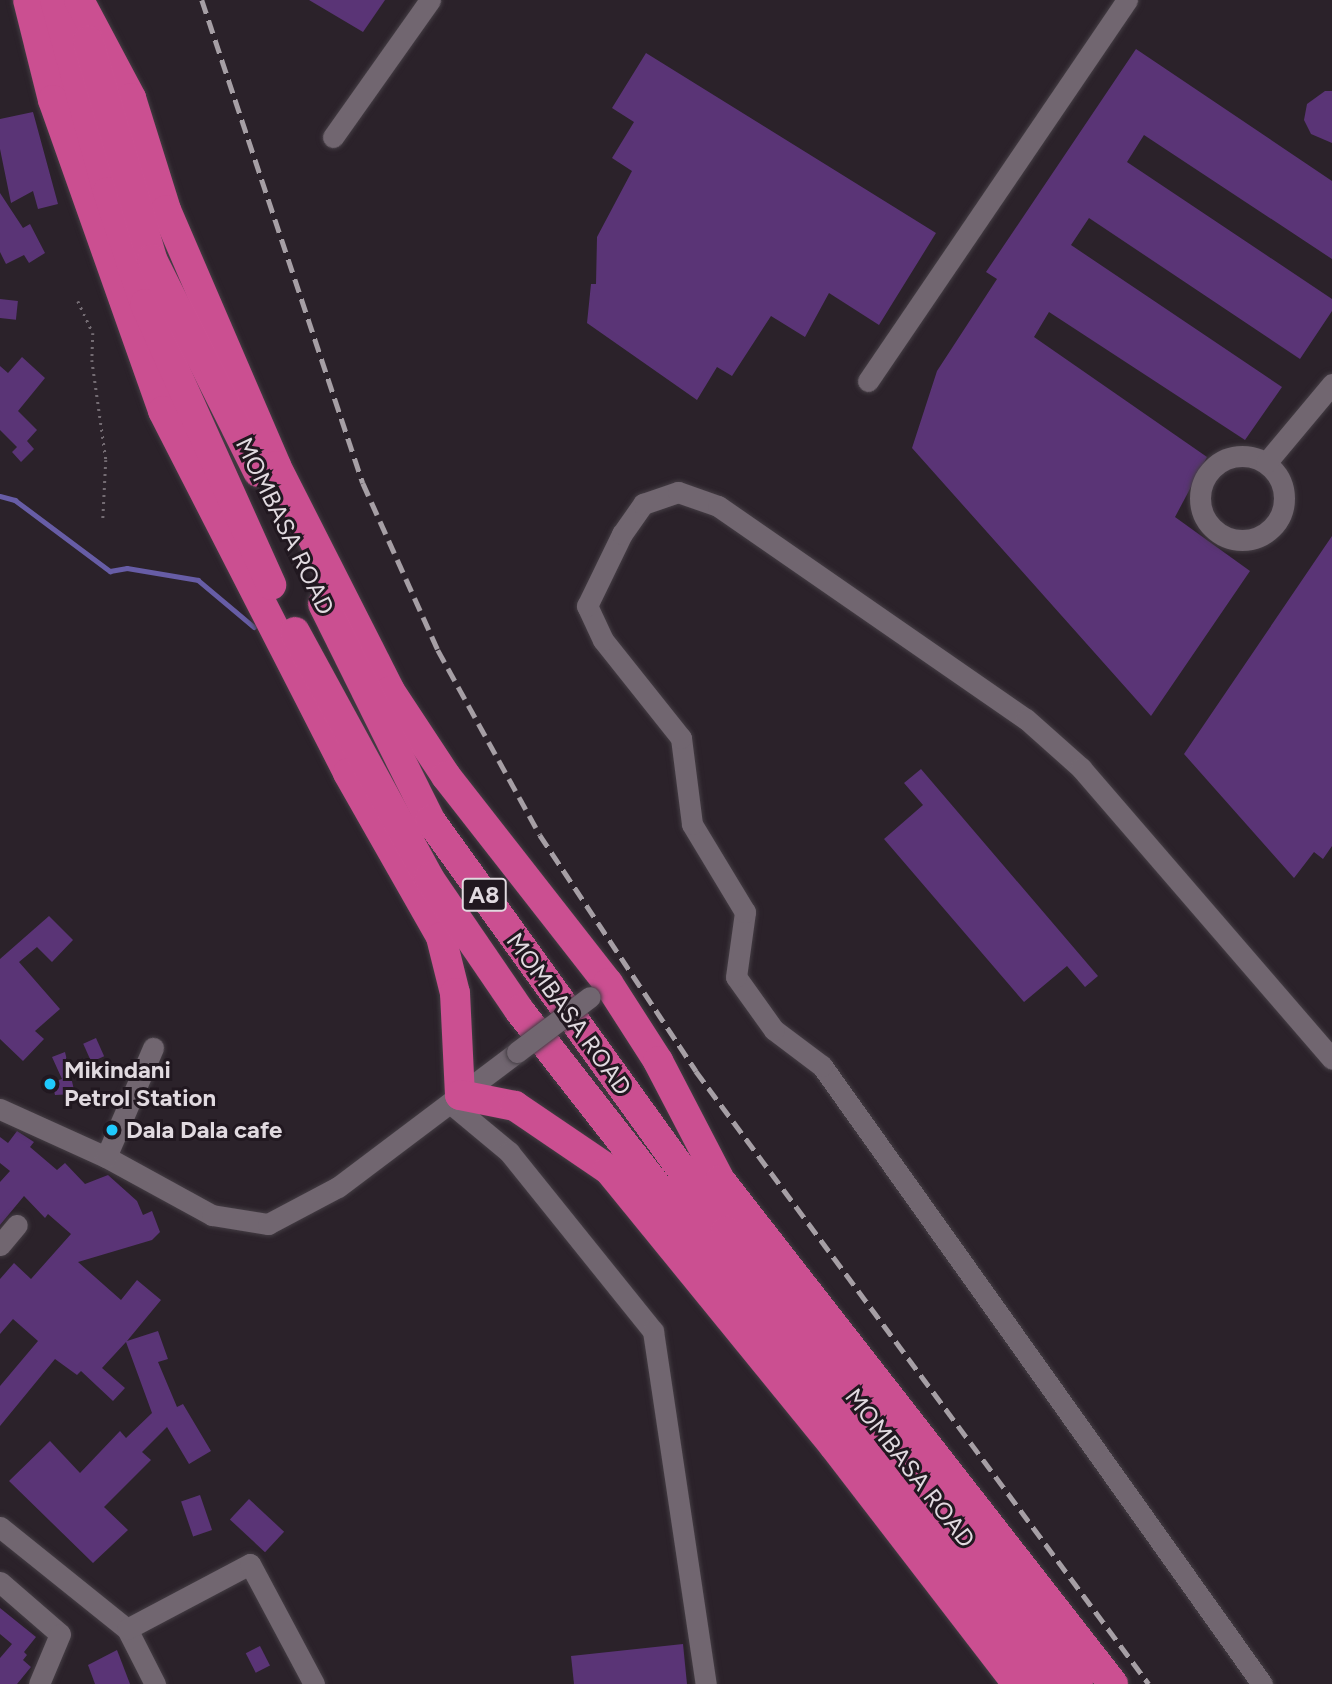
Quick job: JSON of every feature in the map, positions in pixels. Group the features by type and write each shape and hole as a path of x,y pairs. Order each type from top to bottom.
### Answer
{"highway":[{"path":"28,0 53,100 163,411 348,773 441,937 455,993 455,1099 515,1106 609,1170 825,1436 1017,1684"},
{"name":"MOMBASA ROAD","path":"55,0 108,192 145,304 194,419 286,616 429,878 519,1010 1046,1684"},
{"path":"78,0 131,98 166,210 276,467 390,691 446,776 599,990 658,1061 720,1180 1113,1684"},
{"name":"MOMBASA ROAD","path":"78,0 152,259 430,820 726,1231 1077,1684"}],"street":[{"path":"333,137 430,0"},
{"path":"869,381 1127,0"},
{"path":"1266,463 1332,384"},
{"path":"1262,1684 822,1066 774,1030 736,977 745,912 692,824 681,738 603,640 587,606 622,534 643,504 678,492 718,506 1026,719 1081,768 1332,1059"},
{"path":"0,1110 106,1157 212,1215 268,1224 338,1187 599,990"},
{"path":"106,1157 153,1048"},
{"path":"455,1099 509,1152 653,1331 706,1684"},
{"path":"0,1245 17,1225"},
{"path":"0,1527 127,1629 155,1684"},
{"path":"127,1629 250,1564 314,1684"},
{"path":"0,1582 61,1634 39,1684"}],"path":[{"path":"78,301 93,333 92,360 106,460 103,519"}],"building":[{"path":"309,0 385,0 363,32"},
{"path":"1136,49 1332,181 1332,259 1144,135 1127,162 1332,299 1332,311 1300,359 1089,218 1071,245 1282,387 1245,440 1049,312 1034,337 1207,457 1175,517 1250,571 1151,716 912,448 937,371 997,279 986,272"},
{"path":"646,53 936,233 879,325 829,293 805,337 771,316 732,376 717,367 697,400 587,323 591,284 596,284 597,237 632,171 612,158 634,122 612,108"},
{"path":"1325,91 1332,91 1332,143 1311,134 1304,120 1307,104"},
{"path":"33,112 58,204 38,209 33,191 11,203 0,149 0,119"},
{"path":"0,193 23,228 30,224 45,253 29,263 24,255 6,264 0,252"},
{"path":"0,299 18,301 16,320 0,318"},
{"path":"22,357 45,378 18,411 37,430 27,441 34,449 21,462 12,452 17,447 0,430 0,366 8,373"},
{"path":"1332,536 1332,846 1323,859 1314,852 1294,878 1184,754"},
{"path":"921,769 1098,976 1085,987 1067,966 1024,1002 884,839 923,805 904,783"},
{"path":"49,916 73,940 52,962 37,947 19,962 60,1009 35,1031 44,1039 23,1061 0,1039 0,959"},
{"path":"96,1038 104,1056 91,1062 83,1044"},
{"path":"65,1052 75,1094 55,1095 52,1082 62,1079 52,1057"},
{"path":"17,1131 34,1142 30,1147 57,1170 65,1163 85,1184 108,1175 137,1201 143,1215 152,1211 160,1232 152,1240 78,1262 121,1300 137,1280 161,1300 127,1341 158,1331 168,1359 158,1362 177,1407 183,1404 211,1451 189,1464 167,1427 142,1452 151,1460 104,1507 128,1530 93,1563 9,1481 50,1441 80,1473 120,1431 126,1438 152,1413 126,1342 102,1368 125,1388 113,1401 81,1371 77,1375 55,1359 0,1426 0,1386 38,1341 13,1319 0,1334 0,1279 14,1263 31,1279 71,1234 48,1214 45,1218 24,1196 0,1225 0,1182 10,1171 0,1163 0,1137 8,1143"},
{"path":"200,1495 212,1530 193,1536 181,1502"},
{"path":"249,1499 284,1532 265,1552 230,1519"},
{"path":"0,1608 36,1637 24,1652 27,1655 23,1660 31,1667 17,1684 0,1684 0,1658 12,1644 0,1634"},
{"path":"683,1644 687,1684 574,1684 571,1656"},
{"path":"260,1646 270,1666 256,1673 246,1653"},
{"path":"117,1650 130,1684 95,1684 88,1665"}],"waterway":[{"path":"0,496 15,500 110,571 127,568 198,580 254,627"}],"railway":[{"path":"202,0 363,483 438,650 540,835 696,1071 1149,1684"}],"place":[{"name":"Mikindani Petrol Station","path":"50,1084"},
{"name":"Dala Dala cafe","path":"112,1130"}]}
